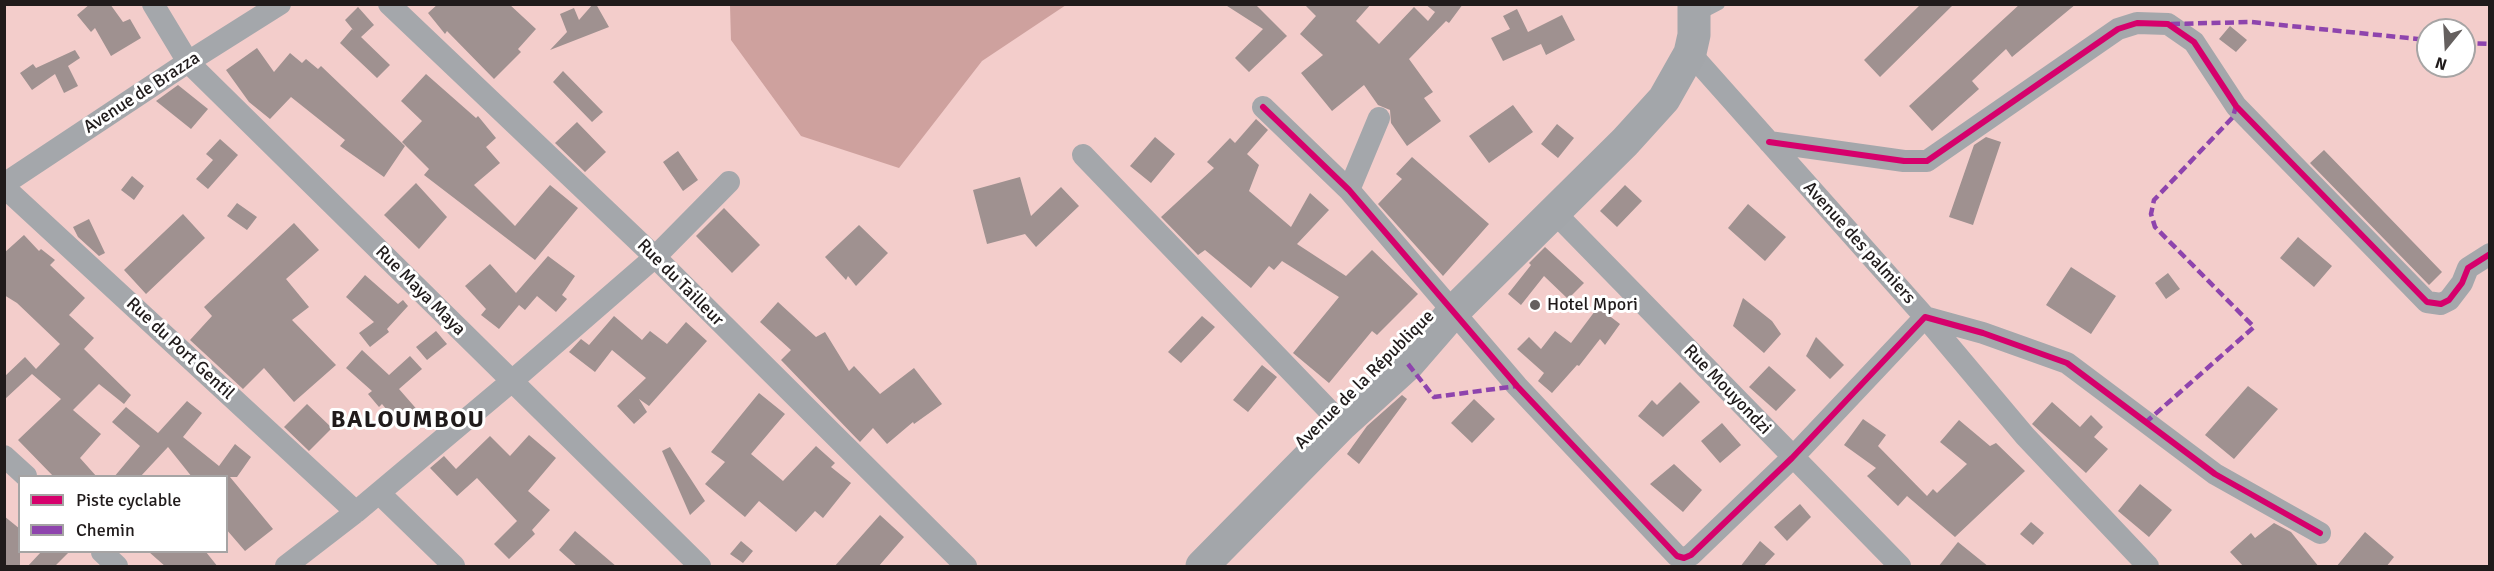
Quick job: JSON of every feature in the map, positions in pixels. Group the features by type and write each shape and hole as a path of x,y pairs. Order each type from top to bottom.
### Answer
{"street":[{"name":"Rue Maya Maya","path":"153,4 188,62 700,567"},
{"name":"Avenue de Brazza","path":"4,186 188,62 280,4"},
{"name":"Rue du Tailleur","path":"389,4 654,257 966,567"},
{"path":"1690,53 1703,8"},
{"path":"1769,142 1904,161 1927,161 2118,29 2137,23 2168,24 2194,42 2236,106 2427,302 2441,304 2449,300 2462,283 2468,268 2490,254"},
{"name":"Avenue des palmiers","path":"1690,53 1924,317 2025,436 2148,567"},
{"name":"Avenue de la République","path":"1202,567 1342,424 1408,364 1454,311 1555,213 1664,99 1690,53"},
{"path":"1263,107 1349,190 1517,386 1677,556 1684,558 1691,555 1792,458 1924,317 1983,333 2067,363 2215,474 2320,533"},
{"path":"1349,190 1379,118"},
{"path":"1083,155 1342,424"},
{"path":"285,567 356,512 512,381 654,257 729,182"},
{"name":"Rue du Port Gentil","path":"4,186 356,512"},
{"name":"Rue Mouyondzi","path":"1555,213 1900,567"},
{"path":"4,456 24,475"},
{"path":"379,492 454,567"},
{"path":"103,553 117,567"}],"shaded area":[{"path":"730,4 1066,5 982,61 899,168 801,136 731,40"},
{"path":"5,5 2489,5 2489,566 5,566"}],"building":[{"path":"90,4 110,4 123,22 130,19 141,38 111,56 95,28 91,32 77,15"},
{"path":"438,4 509,4 536,29 518,49 521,52 494,79 447,31 445,34 428,13"},
{"path":"593,4 596,4 609,27 550,50 567,32 560,14 574,8 579,20"},
{"path":"1224,4 1255,4 1287,36 1249,72 1235,58 1263,29"},
{"path":"1304,4 1371,4 1356,21 1379,44 1414,7 1428,21 1435,12 1425,4 1463,4 1449,23 1446,21 1409,59 1433,92 1424,98 1441,121 1407,146 1391,123 1390,110 1378,105 1364,85 1332,111 1301,73 1323,55 1300,34 1316,16"},
{"path":"1921,4 1954,4 1880,77 1864,60"},
{"path":"2020,4 2076,4 2012,57 2006,49 1972,81 1979,89 1932,131 1909,106"},
{"path":"358,7 374,25 361,37 390,65 377,78 340,43 352,29 354,31 345,20"},
{"path":"1517,9 1528,32 1562,15 1575,40 1546,55 1541,44 1503,61 1491,38 1510,29 1503,16"},
{"path":"2230,26 2247,40 2236,52 2219,39"},
{"path":"257,48 274,72 290,53 302,63 306,59 318,69 321,66 405,146 384,177 340,146 345,140 291,97 270,119 249,102 226,70"},
{"path":"75,50 80,58 68,66 78,86 64,93 55,74 32,90 20,73 33,64 36,68"},
{"path":"563,71 603,112 592,122 553,82"},
{"path":"426,74 476,118 478,116 496,138 486,147 500,163 474,185 515,226 550,185 578,208 535,260 424,175 429,169 402,142 422,121 401,101"},
{"path":"178,85 208,109 191,129 156,101"},
{"path":"1513,105 1533,132 1489,163 1469,136"},
{"path":"1256,119 1268,130 1247,154 1259,165 1249,191 1291,227 1310,193 1329,210 1297,244 1346,276 1372,250 1418,294 1377,335 1372,331 1329,383 1293,353 1339,297 1282,261 1274,270 1269,266 1251,288 1205,250 1198,255 1161,217 1214,168 1207,162 1230,138 1235,143"},
{"path":"577,122 606,152 585,172 555,143"},
{"path":"1557,124 1574,138 1558,158 1541,144"},
{"path":"1155,137 1175,154 1151,183 1130,166"},
{"path":"1986,137 2001,142 1973,225 1949,217 1974,145"},
{"path":"220,139 238,155 208,189 196,179 213,160 206,154"},
{"path":"2324,150 2442,272 2429,285 2310,163"},
{"path":"678,151 698,180 683,191 663,162"},
{"path":"1412,157 1489,224 1443,276 1378,204 1402,179 1396,174"},
{"path":"132,176 144,186 134,200 121,190"},
{"path":"1020,177 1031,216 1061,187 1079,206 1036,247 1025,234 987,244 973,190"},
{"path":"416,183 447,217 419,249 384,215"},
{"path":"1625,185 1642,201 1617,227 1600,211"},
{"path":"237,203 257,217 247,230 227,216"},
{"path":"1748,204 1786,237 1765,261 1728,228"},
{"path":"724,208 760,245 732,273 696,236"},
{"path":"183,214 205,238 146,294 124,270"},
{"path":"89,219 105,253 99,256 78,237 73,227"},
{"path":"294,223 319,250 286,279 309,307 292,320 336,365 294,402 264,368 243,389 190,340 212,316 204,307"},
{"path":"859,225 888,253 856,286 848,276 846,280 825,257"},
{"path":"24,235 39,251 41,249 55,260 50,265 85,298 69,315 94,338 84,349 131,395 124,404 99,384 73,410 101,434 80,458 95,475 52,475 18,440 61,399 32,374 4,400 4,377 25,357 36,369 60,344 17,303 4,295 4,253"},
{"path":"2298,237 2332,266 2314,287 2280,258"},
{"path":"1545,247 1584,283 1568,299 1544,276 1521,305 1508,294 1531,265 1529,263"},
{"path":"548,256 575,276 562,295 567,299 556,312 537,296 525,310 519,305 499,329 481,315 486,309 465,286 490,264 516,293"},
{"path":"2071,267 2116,296 2091,334 2046,305"},
{"path":"2168,273 2180,289 2166,299 2155,283"},
{"path":"365,275 398,304 403,300 408,306 387,329 389,332 370,347 359,333 374,322 346,297"},
{"path":"1743,298 1772,321 1781,334 1764,353 1733,326"},
{"path":"778,302 816,337 825,332 849,371 854,366 880,394 914,368 942,404 914,424 913,422 887,444 873,428 860,442 781,360 791,350 760,322"},
{"path":"1598,307 1620,324 1605,345 1600,339 1579,366 1577,365 1552,393 1538,381 1544,373 1517,349 1529,337 1541,349 1555,331 1571,343"},
{"path":"614,316 642,340 650,331 667,344 686,322 707,341 649,406 639,399 647,412 634,424 617,406 646,378 612,350 595,372 569,352 581,339 589,345"},
{"path":"1202,316 1215,327 1181,363 1168,352"},
{"path":"436,331 447,344 427,360 416,347"},
{"path":"1816,337 1844,365 1830,379 1806,356"},
{"path":"362,350 389,375 410,356 422,369 399,389 420,413 402,428 382,404 379,407 368,394 372,391 346,368"},
{"path":"1262,365 1277,377 1248,412 1233,400"},
{"path":"1769,366 1796,390 1776,411 1749,387"},
{"path":"1680,382 1700,402 1663,437 1638,416 1652,400 1657,405"},
{"path":"2248,386 2278,409 2234,459 2205,435"},
{"path":"759,393 785,414 751,454 783,481 816,446 835,463 831,467 851,483 823,518 815,511 796,532 759,501 745,517 705,484 725,462 711,452"},
{"path":"1402,395 1407,399 1359,464 1347,454 1367,426"},
{"path":"1474,399 1495,419 1472,443 1451,423"},
{"path":"187,401 202,413 183,437 219,466 235,444 251,457 237,477 230,477 273,529 245,551 228,531 228,475 190,475 168,447 142,475 116,475 140,446 112,422 126,407 158,433"},
{"path":"2052,402 2080,427 2091,415 2103,427 2094,437 2108,449 2086,473 2032,424"},
{"path":"307,404 332,428 309,451 284,427"},
{"path":"1863,419 1886,435 1878,446 1927,496 1933,489 1937,493 1967,464 1940,442 1959,420 1990,446 1996,443 2025,471 1955,537 1907,496 1898,506 1867,476 1876,468 1844,445"},
{"path":"1722,423 1741,445 1720,463 1701,441"},
{"path":"529,435 556,458 528,491 550,510 532,530 535,534 509,559 494,544 517,521 477,478 457,496 430,468 444,456 456,469 490,436 510,456"},
{"path":"670,447 705,501 690,515 662,451"},
{"path":"1674,464 1702,490 1683,512 1650,484"},
{"path":"2140,484 2172,510 2149,537 2118,511"},
{"path":"1800,504 1811,517 1787,541 1774,527"},
{"path":"880,515 904,537 878,567 834,567"},
{"path":"4,516 18,527 20,567 4,567"},
{"path":"2031,522 2044,533 2033,545 2020,534"},
{"path":"2274,523 2291,532 2319,567 2244,567 2230,552 2251,533 2255,538"},
{"path":"575,531 617,567 578,567 559,550"},
{"path":"2365,532 2394,557 2386,567 2336,567"},
{"path":"741,541 753,551 743,563 730,554"},
{"path":"1760,541 1775,554 1763,567 1740,567"},
{"path":"1958,542 1989,567 1938,567"},
{"path":"40,553 68,553 54,567 27,567"},
{"path":"150,553 207,553 218,567 166,567"}],"marked path":[{"path":"2171,24 2251,22 2416,39"},
{"path":"2476,43 2490,44"},
{"path":"2145,423 2254,327 2155,227 2151,214 2154,200 2233,117 2236,106"},
{"path":"1408,364 1434,397 1517,386"}],"cycle path":[{"path":"1769,142 1904,161 1927,161 2118,29 2137,23 2168,24 2194,42 2236,106 2427,302 2441,304 2449,300 2462,283 2468,268 2490,254"},
{"path":"1263,107 1349,190 1517,386 1677,556 1684,558 1691,555 1792,458 1925,317 1983,333 2067,363 2215,474 2320,533"}],"place":[{"name":"Hotel Mpori","path":"1535,305"}],"district":[{"name":"BALOUMBOU","path":"408,421"}]}
